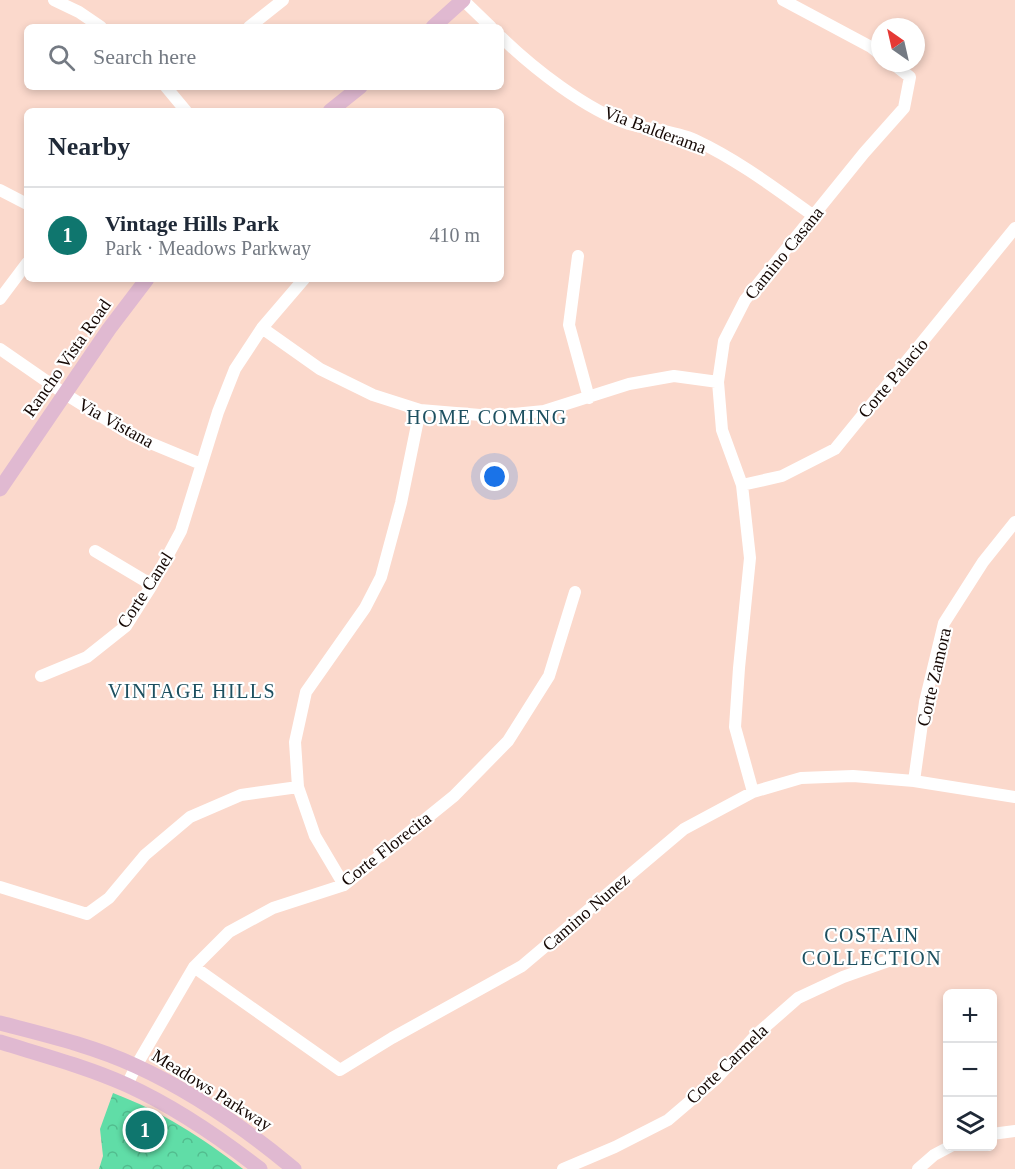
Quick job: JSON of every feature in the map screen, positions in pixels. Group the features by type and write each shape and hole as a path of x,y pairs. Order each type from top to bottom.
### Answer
{"main road":[{"path":"436,24 463,0"},
{"path":"334,108 356,90"},
{"name":"Rancho Vista Road","path":"0,489 109,329 145,282"},
{"name":"Meadows Parkway","path":"0,1023 64,1039 136,1066 186,1092 235,1124 294,1169"},
{"name":"Meadows Parkway","path":"0,1042 127,1085 175,1110 223,1141 255,1167"}],"street":[{"path":"54,0 79,12 97,24"},
{"path":"253,24 283,0"},
{"path":"463,0 488,24"},
{"path":"784,0 871,47"},
{"name":"Via Balderama","path":"504,40 550,80 588,104 627,123 693,140 753,171 814,216"},
{"name":"Camino Casana","path":"753,792 735,727 750,558 742,485 722,430 718,382 724,341 745,300 777,258 904,108 910,77 904,72"},
{"path":"171,90 184,108"},
{"path":"0,190 24,202"},
{"name":"Corte Palacio","path":"742,485 782,476 835,449 1015,228"},
{"path":"578,256 569,325 589,398"},
{"path":"0,299 24,267"},
{"name":"Corte Canel","path":"41,676 87,657 126,626 152,585 181,531 218,412 235,369 262,328 301,282"},
{"path":"262,328 320,369 373,395 420,410 492,416 544,411 629,384 674,376 718,382"},
{"name":"Via Vistana","path":"0,349 65,394 131,435 201,464"},
{"path":"344,885 315,836 298,787 295,742 306,692 365,608 381,577 401,503 420,410"},
{"name":"Corte Zamora","path":"915,781 925,702 944,623 983,562 1015,522"},
{"path":"95,551 152,585"},
{"name":"Corte Florecita","path":"127,1085 194,967 229,932 273,908 344,885 454,796 508,741 549,676 575,592"},
{"name":"Camino Nunez","path":"194,967 340,1070 392,1038 522,966 684,830 753,792 801,778 853,776 915,781 1015,797"},
{"path":"0,887 87,914 109,898 145,855 190,817 242,795 298,787"},
{"name":"Corte Carmela","path":"563,1169 615,1147 668,1120 716,1079 757,1034 798,998 843,977 891,960"},
{"path":"997,1133 1015,1131"},
{"path":"918,1169 943,1150"}],"green space":[{"path":"113,1093 181,1126 243,1169 99,1169 103,1156 100,1129"}],"place":[{"name":"Vintage Hills Park","path":"145,1130"}],"district":[{"name":"HOME COMING","path":"487,417"},
{"name":"VINTAGE HILLS","path":"192,691"},
{"name":"COSTAIN COLLECTION","path":"872,946"}]}
